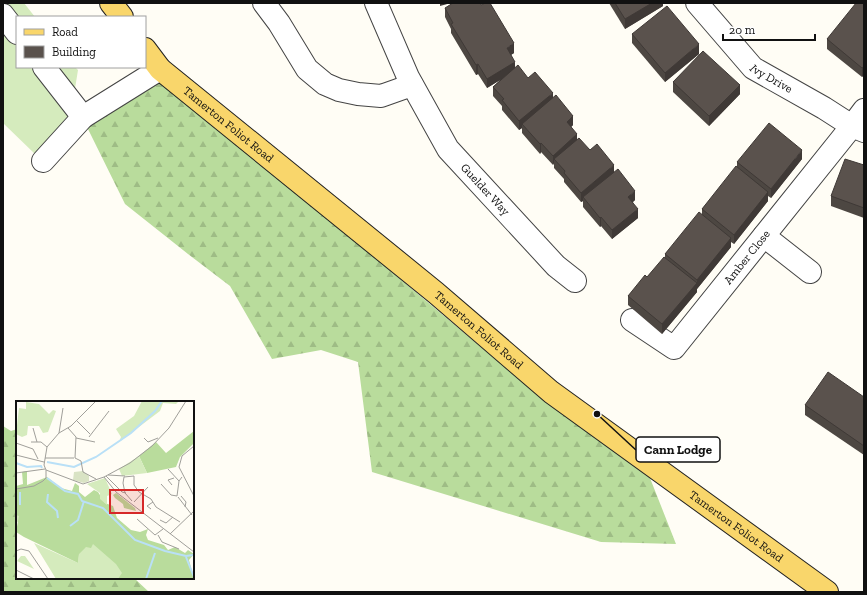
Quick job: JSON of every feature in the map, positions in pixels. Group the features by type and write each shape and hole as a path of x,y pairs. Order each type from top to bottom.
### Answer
{"main road":[{"path":"111,3 121,16"},
{"name":"Tamerton Foliot Road","path":"146,50 160,69 436,293 551,392 827,592"}],"street":[{"path":"264,3 279,23 306,69 325,84 339,90 358,94 381,96 412,85"},
{"name":"Guelder Way","path":"376,3 408,77 448,149 556,266 575,281"},
{"name":"Ivy Drive","path":"697,3 753,68 824,108 860,123"},
{"path":"3,15 16,32"},
{"path":"45,68 83,117"},
{"path":"43,161 83,117 160,69"},
{"name":"Amber Close","path":"632,320 674,348 764,236 860,123"},
{"path":"764,236 810,272"}],"green space":[{"path":"3,3 24,3 34,16 16,16 16,68 76,68 78,70 70,120 36,155 3,123"},
{"path":"160,77 544,400 650,478 676,544 601,542 372,472 358,362 321,350 272,359 230,286 125,204 87,127"},
{"path":"3,426 11,431 16,429 16,579 135,579 149,592 3,592"}],"building":[{"path":"453,3 480,3 481,5 490,3 514,43 507,48 515,62 487,79 478,64 476,65 451,24 453,23 445,8"},
{"path":"615,3 652,3 625,19"},
{"path":"856,3 864,3 864,66 862,68 827,39"},
{"path":"667,6 699,44 665,73 632,34"},
{"path":"703,51 740,85 709,116 673,82"},
{"path":"518,65 528,78 535,72 553,93 519,121 502,100 504,99 493,87"},
{"path":"556,95 573,116 567,122 577,134 553,156 522,124"},
{"path":"769,123 802,150 771,189 737,162"},
{"path":"579,138 590,150 597,144 614,165 581,193 554,159"},
{"path":"845,159 864,165 864,208 831,196"},
{"path":"736,166 768,192 734,235 702,209"},
{"path":"618,169 635,191 628,197 638,209 612,230 583,197"},
{"path":"699,212 731,238 697,280 665,254"},
{"path":"664,257 697,283 662,324 628,296 645,275 647,277"},
{"path":"828,372 864,397 864,446 805,405"}],"place":[{"name":"Cann Lodge","path":"597,414"}]}
